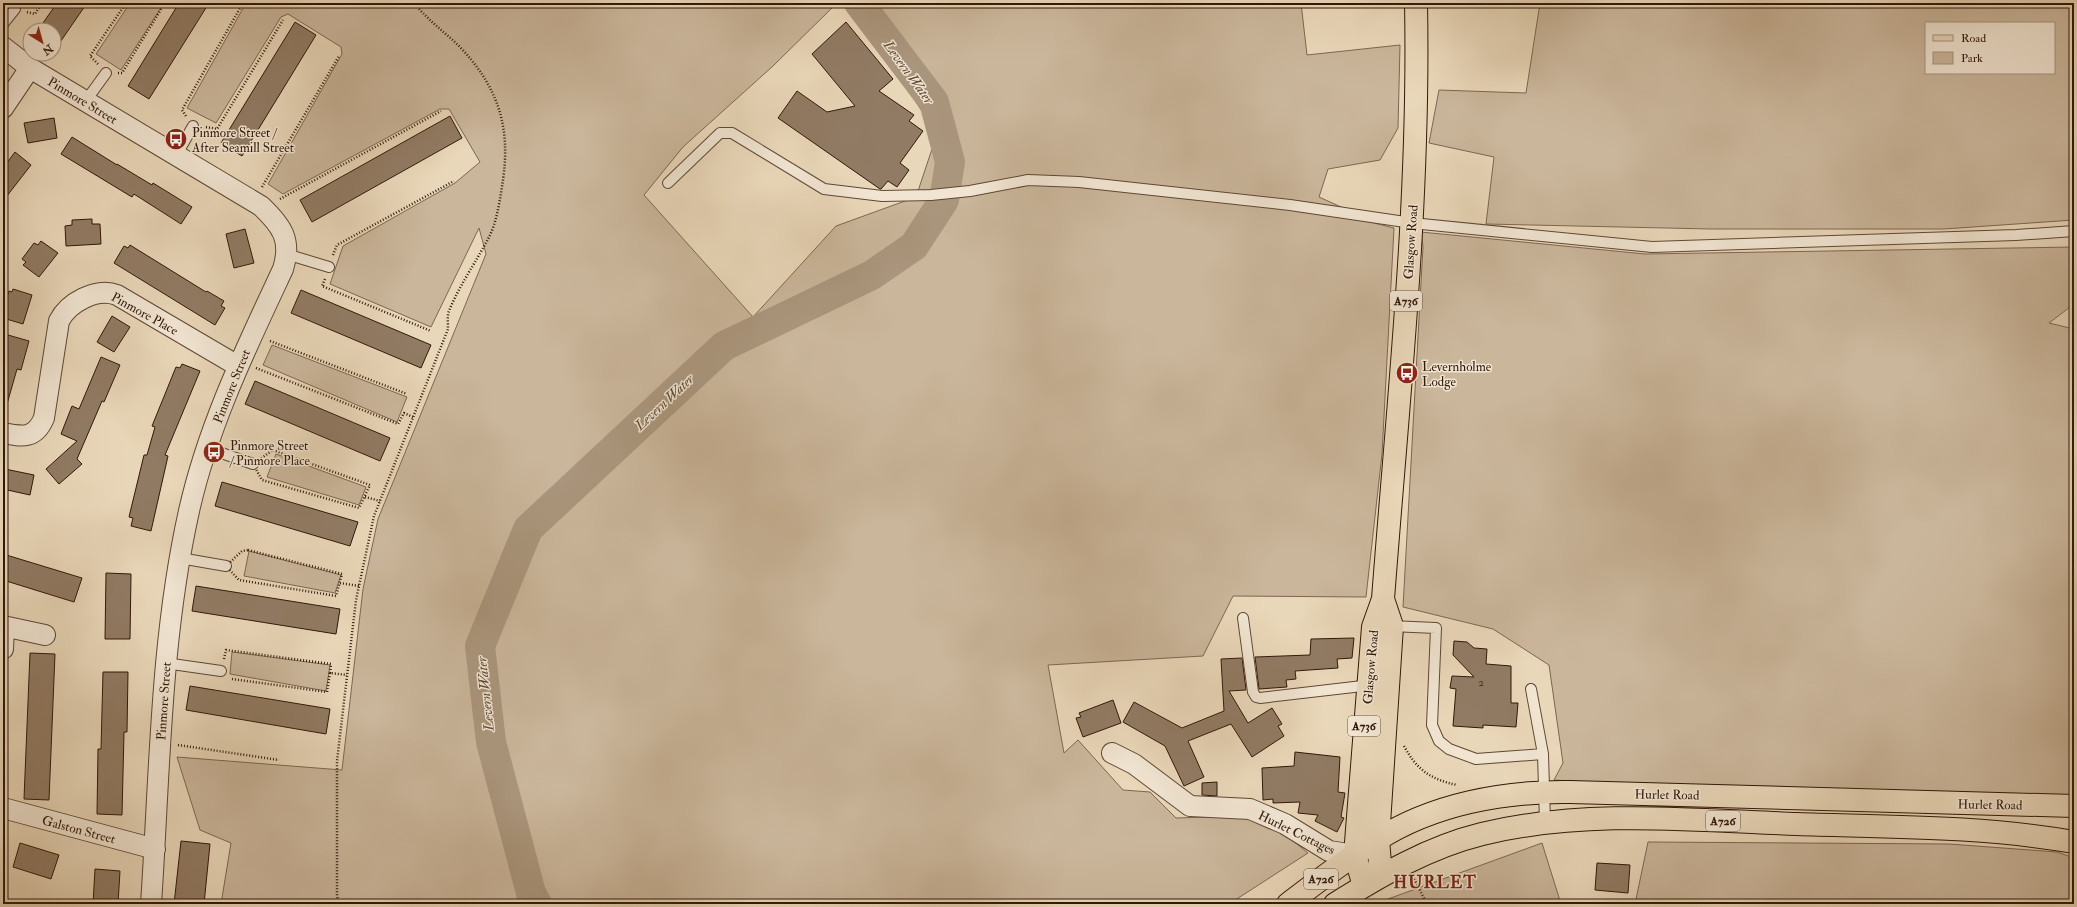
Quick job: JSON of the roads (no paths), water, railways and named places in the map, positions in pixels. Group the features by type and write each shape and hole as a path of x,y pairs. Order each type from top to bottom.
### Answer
{"main road":[{"name":"Glasgow Road","path":"1355,856 1378,684 1383,599 1412,223 1418,76 1416,3"},
{"name":"Glasgow Road","path":"1372,881 1378,839 1385,734 1378,684"},
{"name":"Hurlet Road","path":"1288,904 1378,839 1435,813 1472,801 1504,796 1543,792 2074,806"},
{"name":"Hurlet Road","path":"1335,904 1372,881 1406,863 1481,834 1560,820 1643,819 1893,827 2037,836 2074,842"},
{"path":"1355,856 1372,881"}],"street":[{"name":"Pinmore Street","path":"3,47 30,68 85,102 261,206 280,226 285,236 286,254 283,270 239,364 207,448 189,510 180,558 165,663 151,904"},
{"path":"3,108 30,68"},
{"name":"Pinmore Place","path":"3,433 18,436 28,435 40,426 44,418 59,322 62,314 75,303 101,292 117,294 239,364"},
{"path":"3,649 4,626 45,635"},
{"name":"Hurlet Cottages","path":"1112,753 1134,764 1190,806 1250,808 1285,824 1329,851 1355,856"},
{"name":"Galston Street","path":"3,808 155,849"}],"lane":[{"path":"3,24 15,9"},
{"path":"85,102 106,73"},
{"path":"176,156 193,126"},
{"path":"668,183 720,133 732,133 824,189 882,196 931,195 970,191 1028,180 1079,182 1290,205 1412,223 1652,247 2016,235 2074,230"},
{"path":"286,254 329,267"},
{"path":"207,448 253,464"},
{"path":"180,558 226,566"},
{"path":"1243,618 1252,692 1256,697 1260,698 1378,684"},
{"path":"1382,626 1436,628 1432,725 1439,741 1449,749 1476,759 1543,754"},
{"path":"165,663 221,671"},
{"path":"1531,689 1543,754 1545,822"}],"waterway":[{"name":"Levern Water","path":"537,904 531,893 491,742 480,646 528,529 724,346 872,275 914,246 944,200 950,162 934,102 859,3"}],"place":[{"name":"Pinmore Street / After Seamill Street","path":"176,139"},
{"name":"Levernholme Lodge","path":"1407,373"},
{"name":"Pinmore Street / Pinmore Place","path":"214,452"}],"district":[{"name":"HURLET","path":"1435,882"}]}
